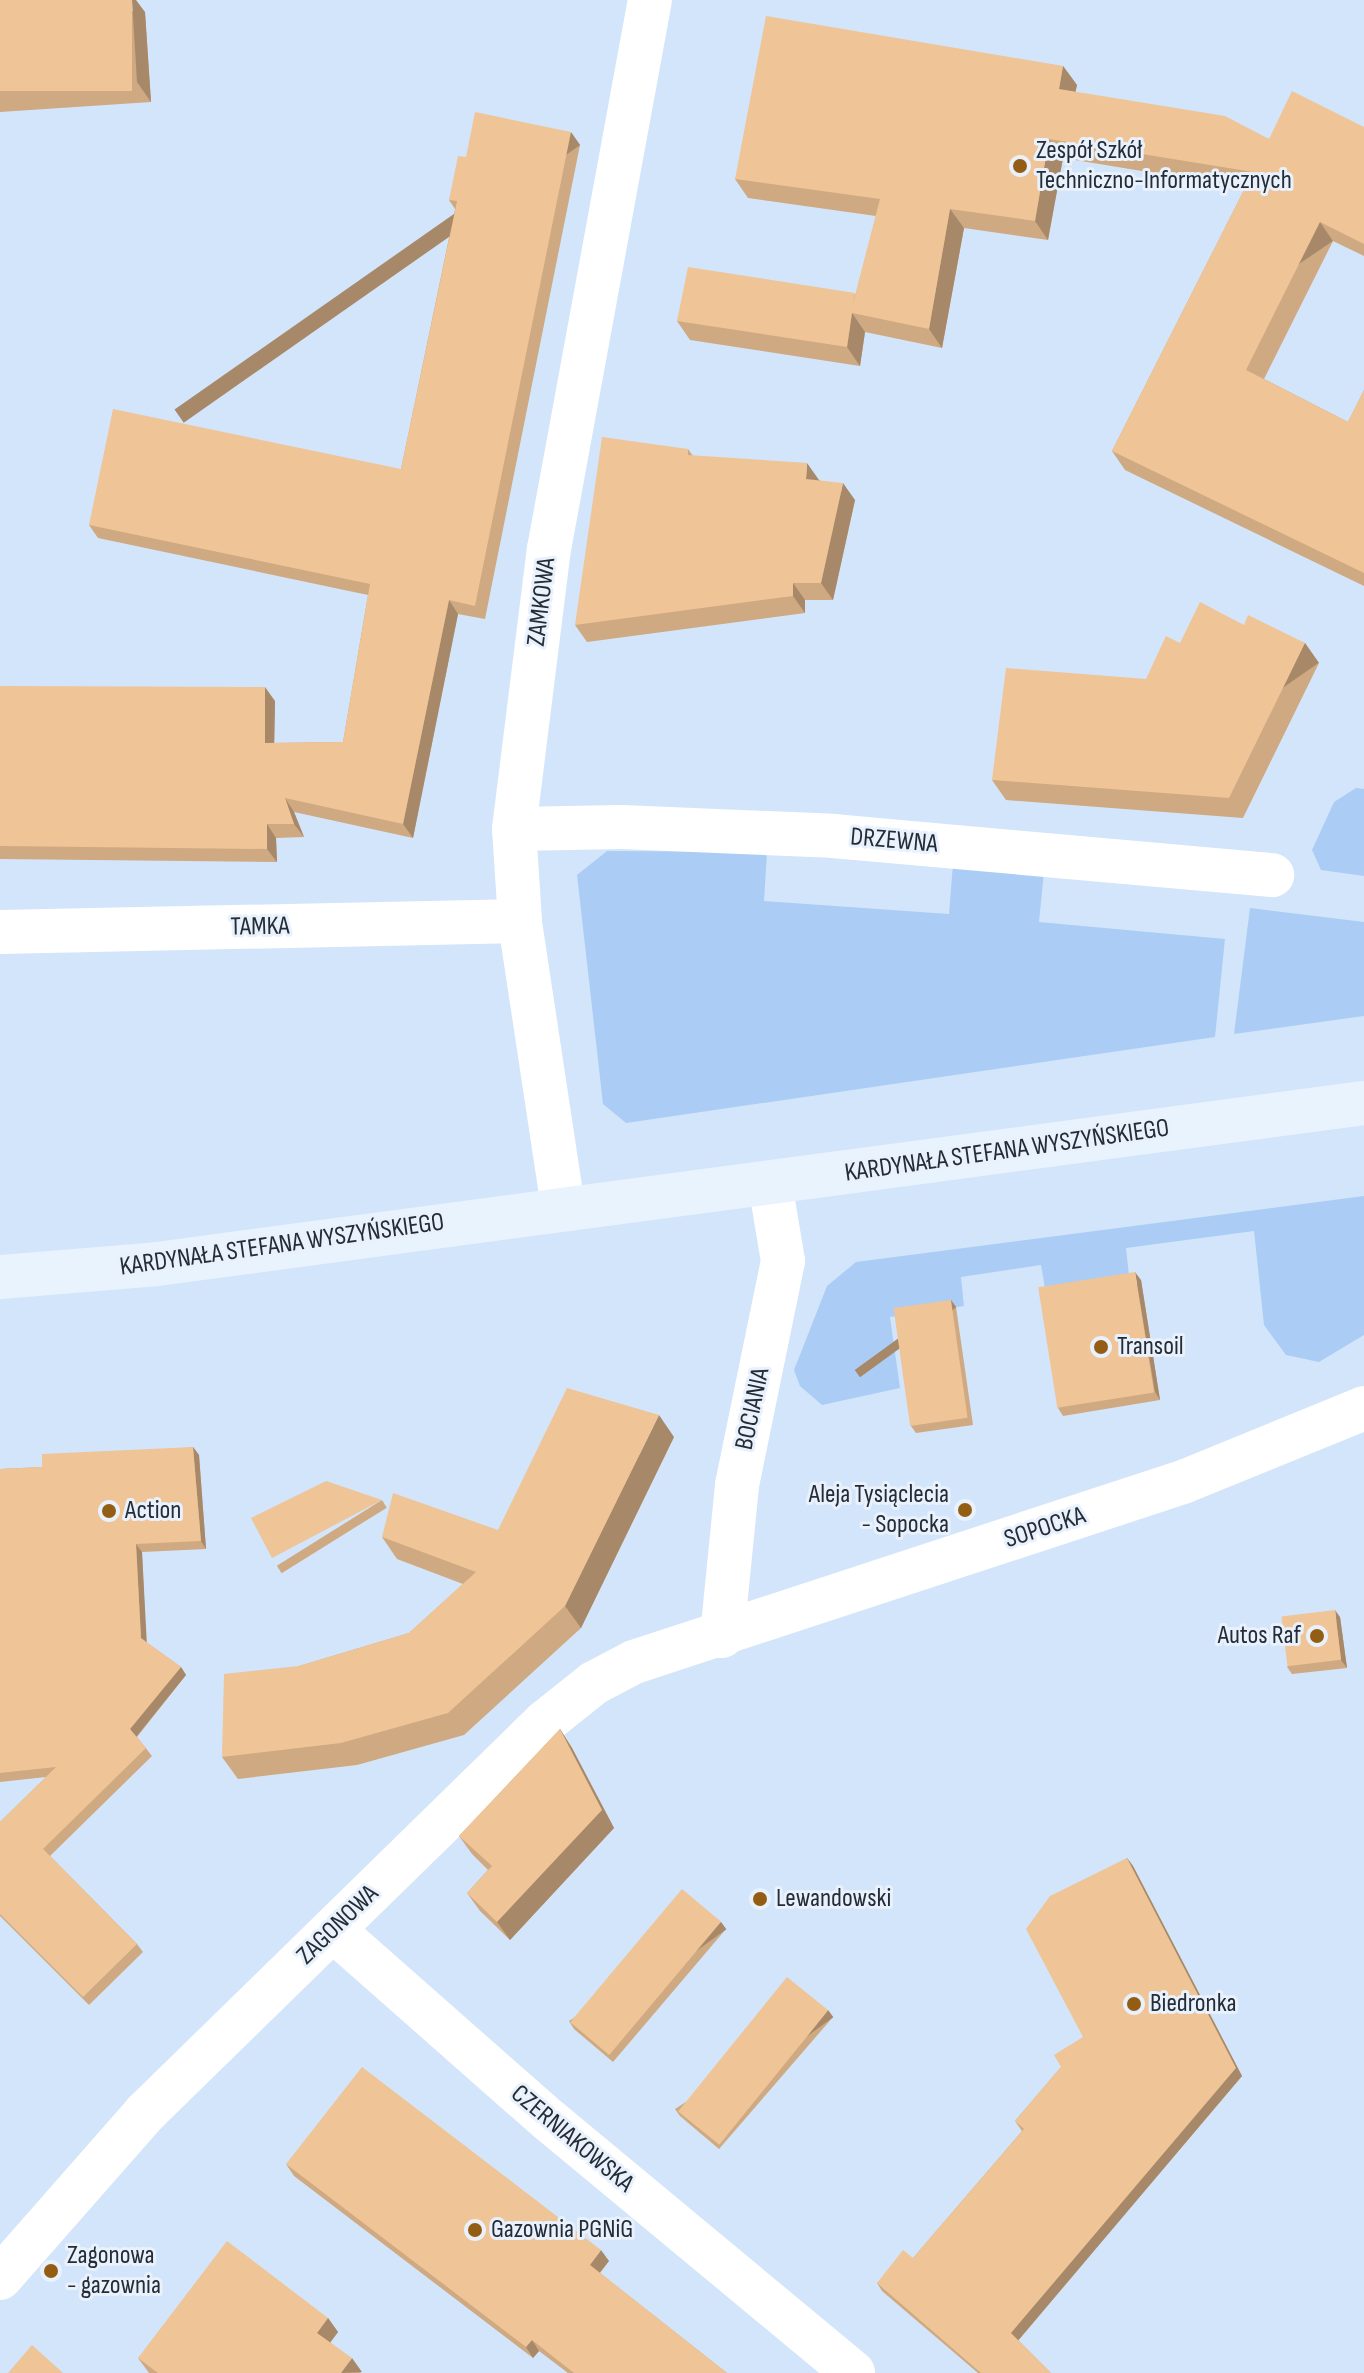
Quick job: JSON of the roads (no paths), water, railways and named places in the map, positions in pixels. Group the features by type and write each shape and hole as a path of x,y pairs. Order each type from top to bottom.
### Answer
{"main road":[{"name":"KARDYNAŁA STEFANA WYSZYŃSKIEGO","path":"0,1277 157,1264 563,1207 770,1183 1364,1103"}],"street":[{"name":"ZAMKOWA","path":"563,1207 520,921 514,829 549,549 650,0"},
{"name":"DRZEWNA","path":"514,829 622,827 833,836 1272,875"},
{"name":"TAMKA","path":"0,932 520,921"},
{"name":"BOCIANIA","path":"722,1636 737,1485 783,1261 770,1183"},
{"name":"SOPOCKA","path":"722,1636 1183,1482 1364,1408"},
{"name":"ZAGONOWA","path":"0,2278 146,2112 545,1722 594,1683 634,1662 722,1636"},
{"name":"CZERNIAKOWSKA","path":"333,1930 550,2121 853,2373"}],"place":[{"name":"Zespół Szkół Techniczno-Informatycznych","path":"1020,166"},
{"name":"Transoil","path":"1101,1347"},
{"name":"Aleja Tysiąclecia - Sopocka","path":"965,1510"},
{"name":"Action","path":"109,1511"},
{"name":"Autos Raf","path":"1317,1636"},
{"name":"Lewandowski","path":"760,1899"},
{"name":"Biedronka","path":"1134,2004"},
{"name":"Gazownia PGNiG","path":"475,2230"},
{"name":"Zagonowa - gazownia","path":"51,2271"}]}
